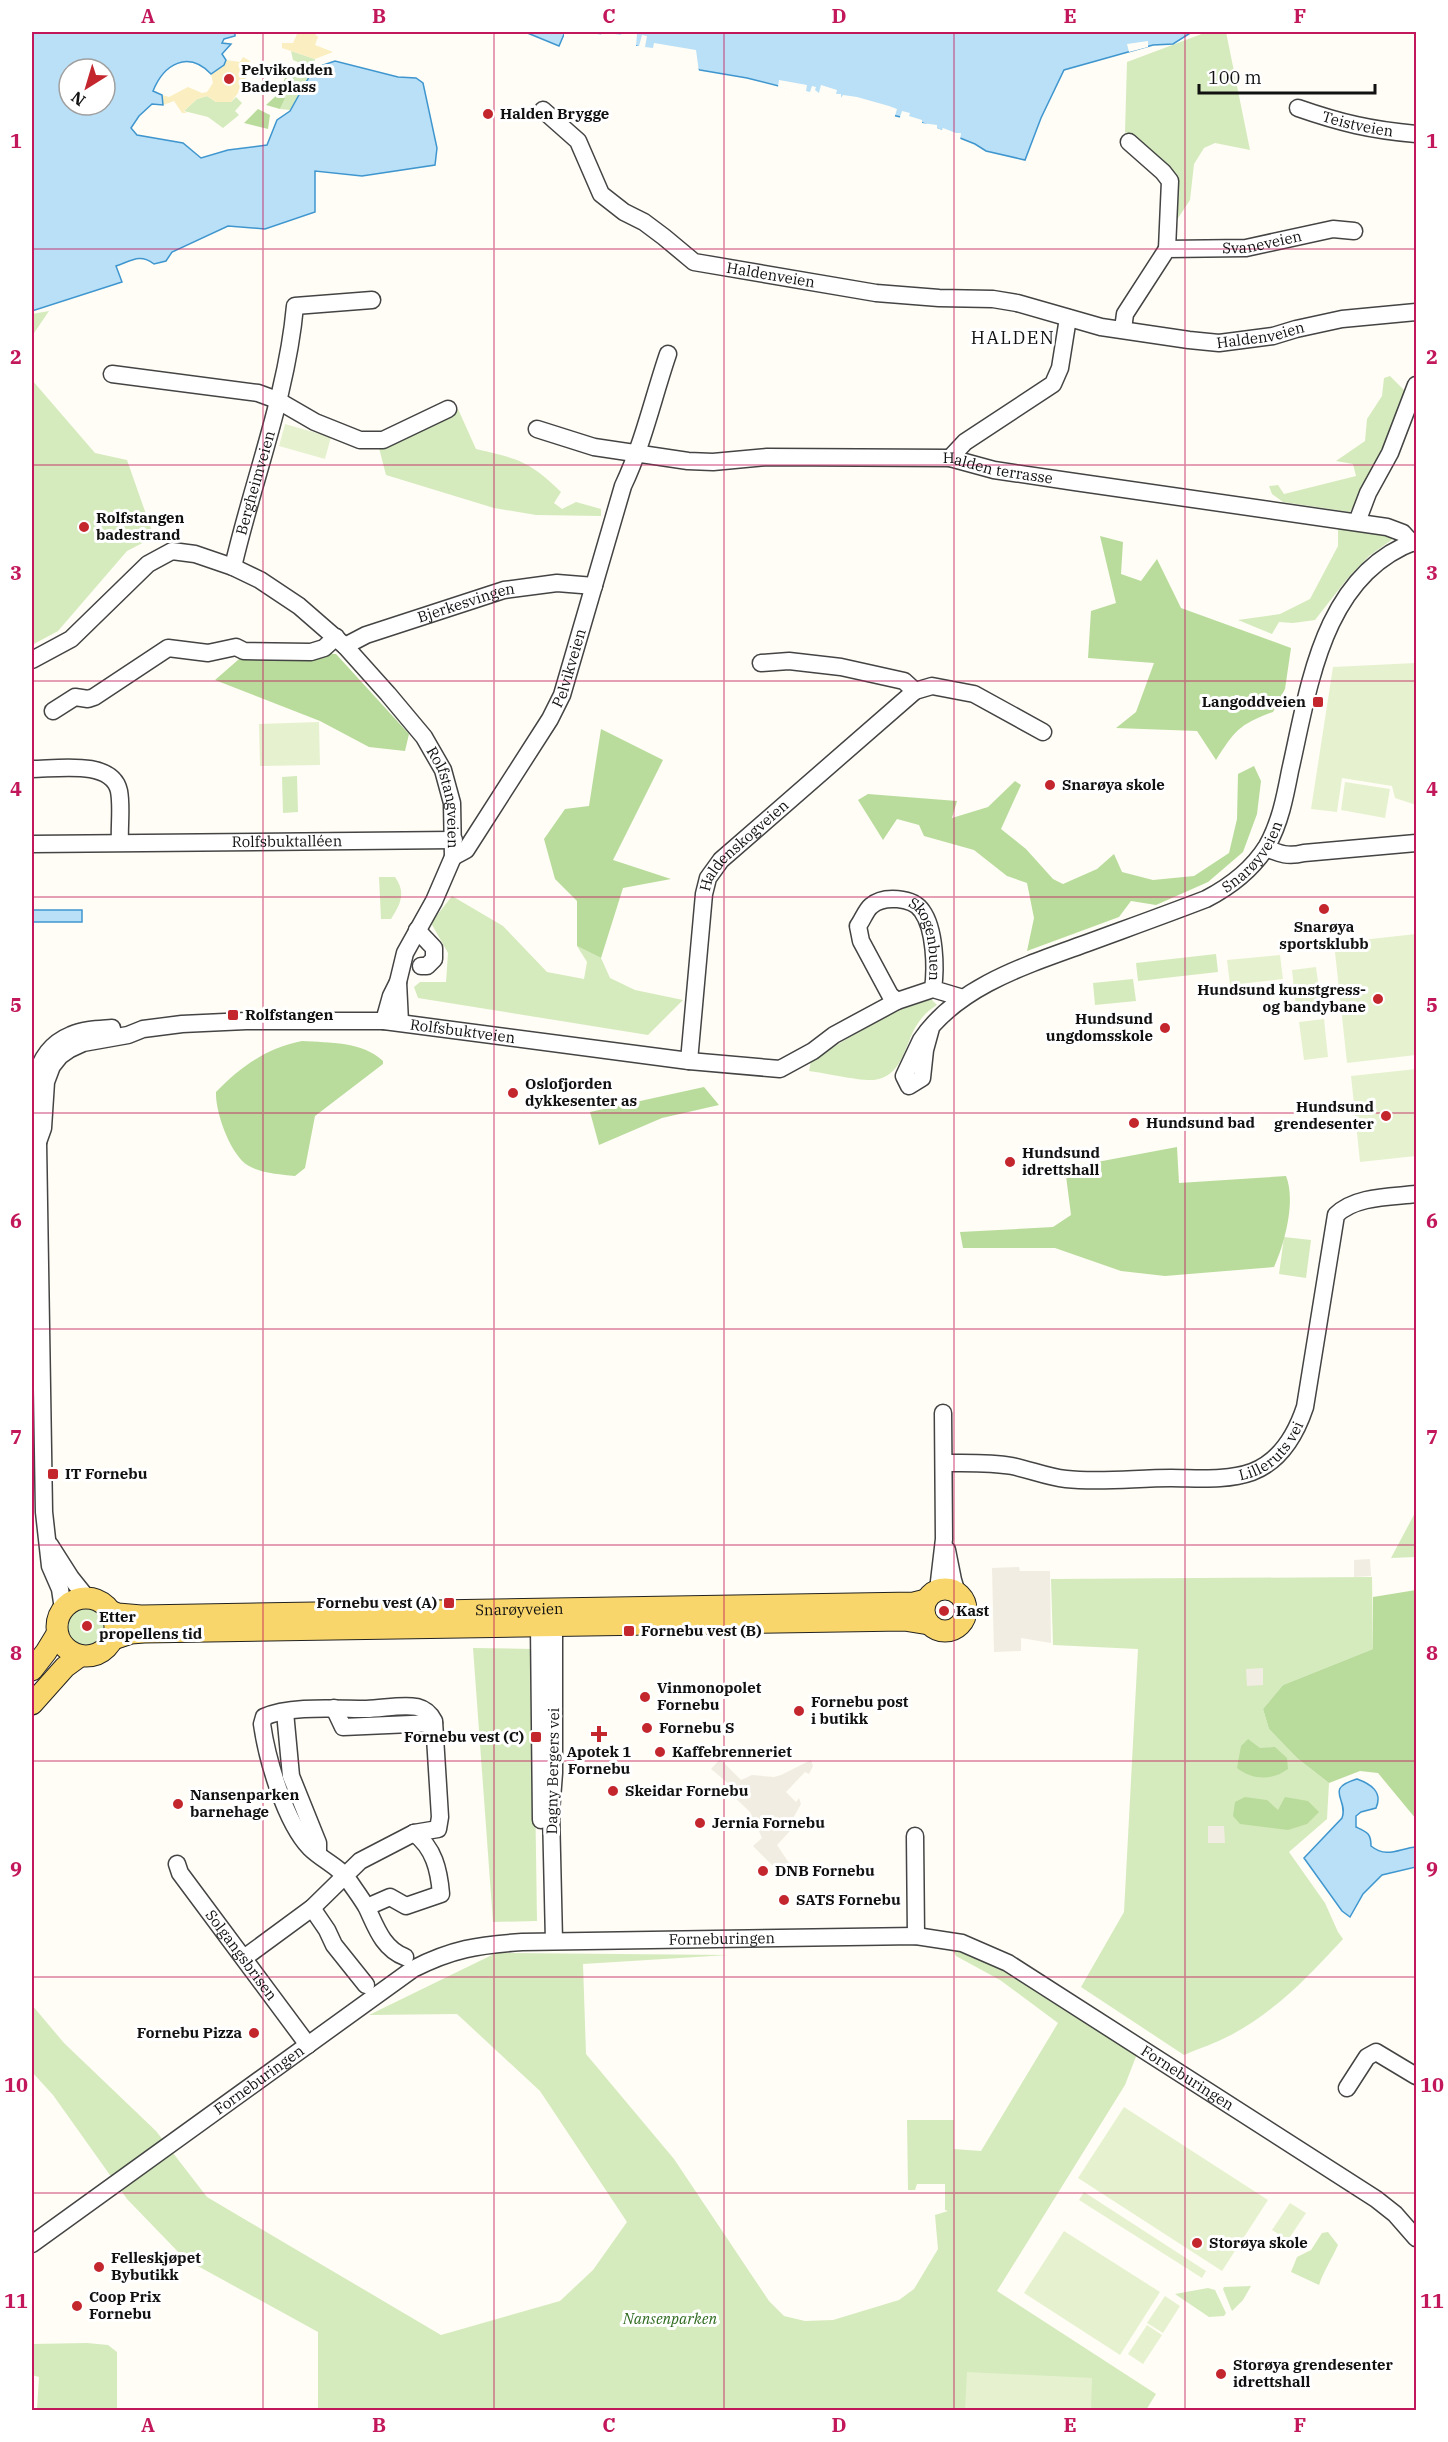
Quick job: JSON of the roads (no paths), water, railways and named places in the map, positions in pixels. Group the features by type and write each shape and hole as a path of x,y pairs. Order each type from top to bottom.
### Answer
{"main road":[{"name":"Snarøyveien","path":"113,1638 137,1632 543,1620 914,1604 941,1594"},
{"path":"941,1594 964,1600 966,1610 959,1626 946,1632 932,1628 929,1624 924,1615 941,1594"},
{"path":"32,1670 46,1653 57,1634 57,1621 63,1610 74,1601 87,1598 103,1604 111,1611 115,1625 113,1638 107,1648 97,1654 80,1656 60,1672 32,1704"},
{"name":"Snarøyveien","path":"111,1611 118,1614 141,1616 543,1620 904,1620 929,1624"},
{"path":"57,1634 68,1650 80,1656"}],"street":[{"name":"Teistveien","path":"1298,108 1341,123 1376,130 1416,134"},
{"name":"Haldenveien","path":"543,110 578,141 601,194 624,212 644,222 694,262 876,292 939,298 993,299 1017,303 1101,327 1123,328 1219,343 1273,336 1296,328 1342,319 1416,312"},
{"path":"1123,328 1125,314 1167,249 1171,195 1170,181 1163,172 1129,142"},
{"name":"Svaneveien","path":"1167,249 1246,249 1333,230 1354,231"},
{"name":"Bergheimveien","path":"233,567 277,400 295,306 372,300"},
{"path":"950,458 965,442 1053,384 1060,368 1068,318"},
{"name":"Pelvikveien","path":"454,848 466,850 554,711 572,666 623,486 638,454 668,354"},
{"path":"112,374 258,393 277,400 315,422 345,435 375,441 383,440 448,409"},
{"path":"1357,522 1368,493 1390,453 1416,385"},
{"path":"537,429 594,447 638,454"},
{"name":"Halden terrasse","path":"638,454 666,460 713,462 767,457 950,458 994,470 1075,483 1357,522 1397,530 1414,542"},
{"name":"Snarøyveien","path":"915,1069 926,1037 963,998 1026,966 1206,899 1248,871 1269,843 1283,803 1312,675 1328,628 1346,597 1366,575 1387,557 1414,542"},
{"name":"Rolfstangveien","path":"32,660 71,639 148,564 172,551 185,552 233,567 260,580 299,606 340,641 388,694 436,754 451,792 454,848 434,901 405,953 392,1022"},
{"name":"Bjerkesvingen","path":"340,641 366,635 504,590 528,585 557,583 594,586"},
{"path":"53,711 75,697 88,699 94,697 168,648 200,653 236,647 244,651 311,652 340,641"},
{"path":"760,663 789,661 841,668 903,681 915,691 932,686 974,694 1043,732"},
{"name":"Haldenskogveien","path":"689,1061 708,878 721,860 915,691"},
{"path":"32,769 90,769 101,770 108,774 118,790 120,842"},
{"name":"Rolfsbuktalléen","path":"32,844 120,842 454,848"},
{"path":"1269,843 1285,856 1416,843"},
{"name":"Skogenbuen","path":"933,989 936,967 927,922 921,909 904,901 888,899 870,906 858,926 861,941 890,995 897,1001 933,989 963,998"},
{"path":"417,930 434,948 434,959 427,966 421,966"},
{"name":"Rolfsbuktveien","path":"63,1610 60,1589 50,1566 44,1502 35,1244 38,1142 34,1128 33,1083 47,1054 64,1039 82,1031 126,1027 143,1029 218,1022 320,1020 392,1022 689,1061 780,1070 813,1051 834,1035 897,1001"},
{"name":"Lilleruts vei","path":"944,1463 1015,1467 1067,1480 1217,1478 1254,1472 1287,1446 1298,1428 1305,1407 1336,1215 1345,1206 1359,1202 1416,1194"},
{"path":"941,1594 944,1539 943,1413"},
{"name":"Rolfsbuktveien","path":"49,1545 87,1598"},
{"name":"Dagny Bergers vei","path":"543,1620 548,1941"},
{"path":"244,1958 312,1908 346,1876 357,1863 414,1833 438,1829 440,1824 434,1723 343,1727 334,1708 285,1712 264,1717 263,1734 275,1777 297,1830 310,1848 346,1876 367,1907 374,1928 394,1953 405,1957"},
{"path":"285,1712 291,1776 318,1843 318,1853"},
{"path":"367,1907 390,1897 402,1905 410,1905 441,1894 440,1875 429,1846 414,1833"},
{"path":"915,1836 916,1936"},
{"name":"Solgangsbrisen","path":"177,1864 180,1873 308,2045"},
{"path":"312,1908 334,1945 366,1985"},
{"name":"Forneburingen","path":"34,2240 413,1969 441,1954 490,1944 548,1941 916,1936 962,1943 1008,1963 1376,2199 1395,2214 1416,2238"},
{"path":"1347,2088 1367,2057 1376,2052 1416,2076"}],"water":[{"path":"32,32 235,32 235,36 224,39 222,43 231,44 222,54 226,60 224,65 211,74 194,63 178,63 170,67 153,91 162,95 163,105 152,104 139,116 131,128 137,135 183,143 201,158 228,150 267,145 277,120 290,111 314,68 335,61 398,77 416,78 423,83 437,148 435,165 362,176 315,171 315,212 265,229 228,226 172,252 166,261 154,264 140,258 131,260 116,266 122,282 32,311"},
{"path":"525,32 565,32 559,46"},
{"path":"565,32 1192,32 1173,44 1153,45 1064,70 1041,118 1025,160 986,151 975,144 920,122 747,78 700,70 623,41"},
{"path":"32,910 82,910 82,922 32,922"},
{"path":"1357,1779 1374,1789 1378,1802 1376,1808 1361,1812 1356,1816 1356,1827 1368,1834 1371,1846 1383,1852 1416,1847 1416,1867 1382,1875 1363,1894 1350,1917 1342,1911 1304,1858 1342,1818 1343,1805 1339,1791 1347,1783"}],"place":[{"name":"Pelvikodden Badeplass","path":"229,79"},
{"name":"Halden Brygge","path":"488,114"},
{"name":"Rolfstangen badestrand","path":"84,527"},
{"name":"Langoddveien","path":"1318,702"},
{"name":"Snarøya skole","path":"1050,785"},
{"name":"Snarøya sportsklubb","path":"1324,909"},
{"name":"Hundsund kunstgress- og bandybane","path":"1378,999"},
{"name":"Rolfstangen","path":"233,1015"},
{"name":"Hundsund ungdomsskole","path":"1165,1028"},
{"name":"Oslofjorden dykkesenter as","path":"513,1093"},
{"name":"Hundsund grendesenter","path":"1386,1116"},
{"name":"Hundsund bad","path":"1134,1123"},
{"name":"Hundsund idrettshall","path":"1010,1162"},
{"name":"IT Fornebu","path":"53,1474"},
{"name":"Fornebu vest (A)","path":"449,1603"},
{"name":"Kast","path":"944,1611"},
{"name":"Etter propellens tid","path":"87,1626"},
{"name":"Fornebu vest (B)","path":"629,1631"},
{"name":"Vinmonopolet Fornebu","path":"645,1697"},
{"name":"Fornebu post i butikk","path":"799,1711"},
{"name":"Fornebu S","path":"647,1728"},
{"name":"Apotek 1 Fornebu","path":"599,1734"},
{"name":"Fornebu vest (C)","path":"536,1737"},
{"name":"Kaffebrenneriet","path":"660,1752"},
{"name":"Skeidar Fornebu","path":"613,1791"},
{"name":"Nansenparken barnehage","path":"178,1804"},
{"name":"Jernia Fornebu","path":"700,1823"},
{"name":"DNB Fornebu","path":"763,1871"},
{"name":"SATS Fornebu","path":"784,1900"},
{"name":"Fornebu Pizza","path":"254,2033"},
{"name":"Storøya skole","path":"1197,2243"},
{"name":"Felleskjøpet Bybutikk","path":"99,2267"},
{"name":"Coop Prix Fornebu","path":"77,2306"},
{"name":"Storøya grendesenter idrettshall","path":"1221,2374"}],"district":[{"name":"HALDEN","path":"1013,338"}],"park label":[{"name":"Nansenparken","path":"670,2319"}]}
